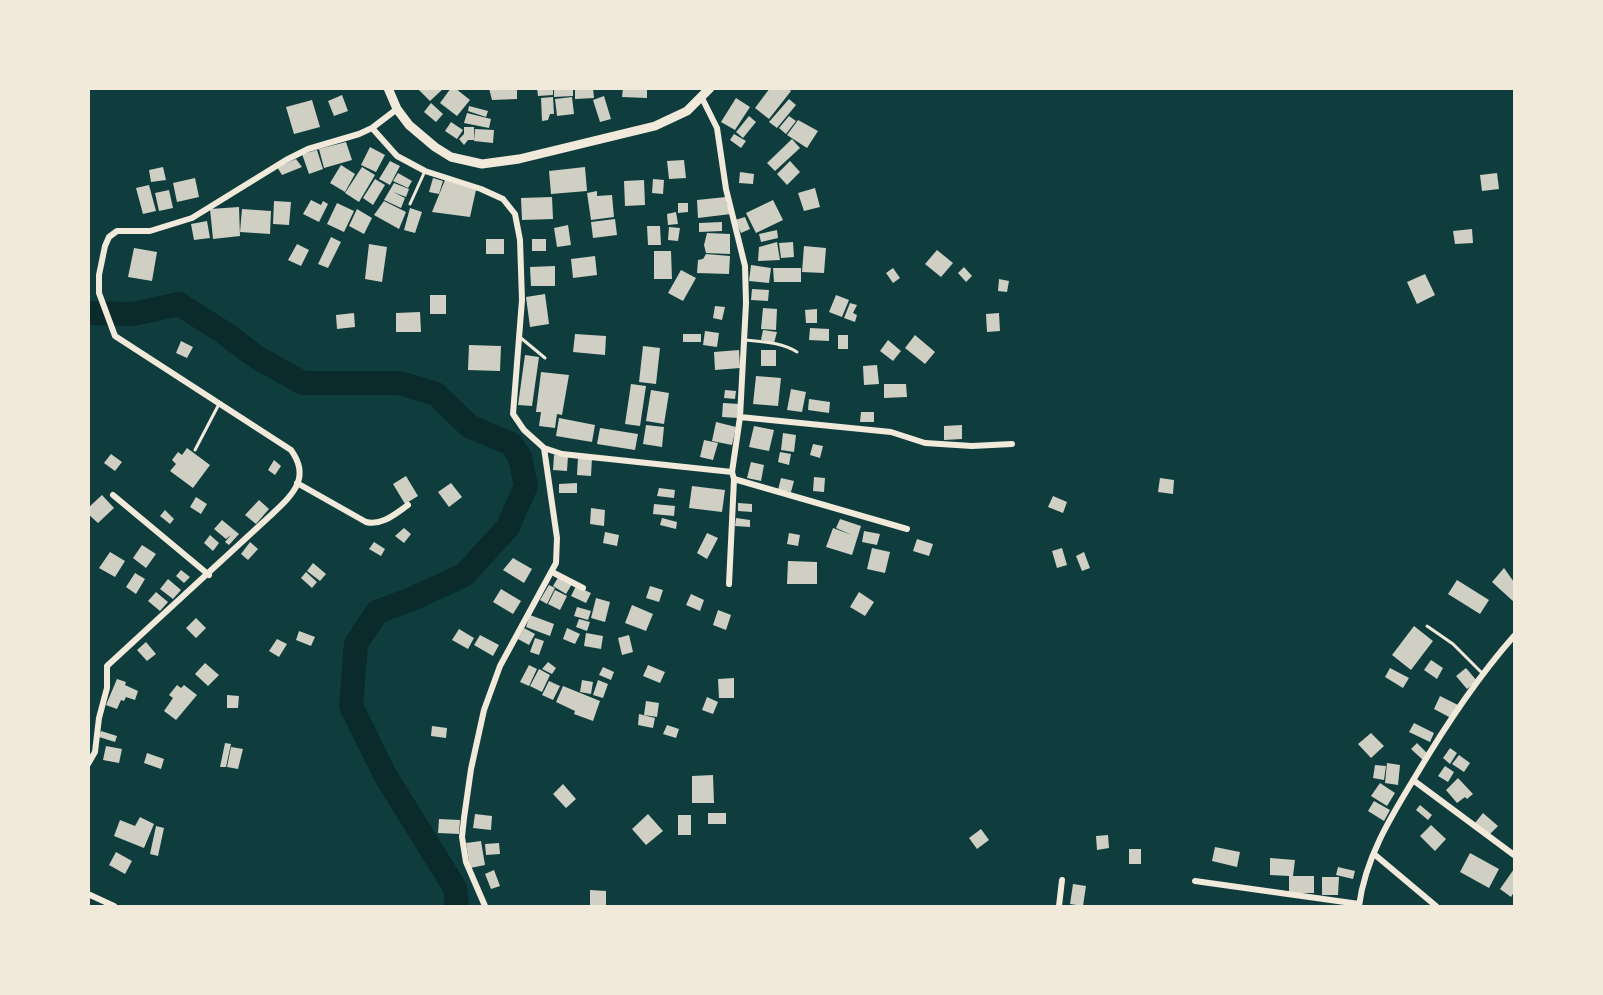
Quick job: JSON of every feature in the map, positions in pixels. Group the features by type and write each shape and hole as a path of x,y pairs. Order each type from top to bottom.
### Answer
{"highway":[{"path":"388,88 396,109 409,125 435,147 451,157 482,164 519,159 655,126 687,111 710,88"}],"street":[{"path":"702,98 717,128 726,189 745,266 747,303 740,417 733,476 729,584"},
{"path":"88,764 95,752 99,718 107,688 108,666 209,575 294,493 300,475 296,458 291,450 115,336 99,293 102,255 110,237 117,231 150,231 192,218 297,154 359,134 372,128 396,109"},
{"path":"372,128 397,156 425,171 481,189 503,199 515,213 520,240 521,290 513,414 524,430 543,448 562,453 733,476 907,529"},
{"path":"740,417 891,432 925,443 972,446 1012,444"},
{"path":"484,906 466,862 462,837 471,769 484,710 500,666 556,563 557,538 543,448"},
{"path":"297,483 373,524 386,520 408,505"},
{"path":"113,495 209,575"},
{"path":"552,572 584,588"},
{"path":"1195,881 1359,905 1362,885 1393,813 1483,674 1515,636"},
{"path":"1413,780 1515,855"},
{"path":"1374,854 1436,906"},
{"path":"1059,906 1062,880"},
{"path":"88,894 114,906"}],"lane":[{"path":"410,204 425,171"},
{"path":"519,337 545,358"},
{"path":"744,340 787,346 797,352"},
{"path":"195,450 219,404"},
{"path":"1427,626 1453,644 1483,674"}],"building":[{"path":"417,88 444,88 430,101"},
{"path":"451,88 455,88 470,100 457,116 440,103"},
{"path":"489,88 517,88 517,99 492,100"},
{"path":"537,88 553,88 553,95 538,96"},
{"path":"554,88 573,88 573,96 554,97"},
{"path":"575,88 593,88 594,98 575,99"},
{"path":"623,88 647,88 647,98 622,97"},
{"path":"770,88 788,88 791,91 769,119 755,108"},
{"path":"342,95 348,111 334,116 328,101"},
{"path":"604,96 611,119 600,122 593,100"},
{"path":"553,97 554,114 550,114 548,120 542,121 541,98"},
{"path":"572,97 574,114 557,116 555,99"},
{"path":"736,98 750,107 735,130 721,122"},
{"path":"789,99 796,105 777,128 769,122"},
{"path":"312,100 320,127 294,134 286,107"},
{"path":"431,103 443,114 436,122 424,112"},
{"path":"469,106 488,111 486,117 468,111"},
{"path":"467,113 491,119 489,128 464,123"},
{"path":"749,116 756,122 743,138 736,132"},
{"path":"789,116 796,121 786,134 779,128"},
{"path":"798,120 818,131 807,148 787,135"},
{"path":"451,122 463,130 457,139 445,131"},
{"path":"464,127 474,127 474,140 468,140 464,145 459,139 464,134"},
{"path":"475,129 494,130 493,143 474,141"},
{"path":"734,134 746,141 741,148 730,140"},
{"path":"792,139 800,148 775,171 767,163"},
{"path":"346,142 352,160 324,168 319,149"},
{"path":"370,147 385,155 376,172 361,165"},
{"path":"317,150 323,169 309,174 302,154"},
{"path":"296,159 302,167 282,175 277,167"},
{"path":"684,160 686,178 669,179 667,161"},
{"path":"390,161 400,166 390,185 379,179"},
{"path":"790,161 800,172 787,185 777,174"},
{"path":"341,165 355,174 345,192 330,183"},
{"path":"163,167 166,180 151,182 149,170"},
{"path":"362,167 375,175 359,202 345,193"},
{"path":"585,167 587,191 551,194 549,171"},
{"path":"740,172 754,174 753,184 739,183"},
{"path":"398,173 412,181 408,188 393,181"},
{"path":"1497,173 1499,189 1482,191 1480,175"},
{"path":"195,178 199,197 177,202 173,183"},
{"path":"433,178 443,181 439,194 429,192"},
{"path":"375,179 385,185 373,205 363,198"},
{"path":"653,179 664,180 663,194 652,193"},
{"path":"445,180 476,190 470,217 432,212"},
{"path":"644,180 645,205 625,206 624,181"},
{"path":"394,183 409,189 406,197 393,192 405,198 401,208 384,200"},
{"path":"149,185 156,211 143,214 136,188"},
{"path":"815,188 820,207 804,211 798,193"},
{"path":"169,190 173,208 159,211 155,193"},
{"path":"597,191 597,196 612,195 614,217 591,220 587,193"},
{"path":"552,197 553,219 522,220 521,198"},
{"path":"726,197 731,214 698,218 697,200"},
{"path":"311,200 321,205 323,201 328,204 319,222 303,214"},
{"path":"773,200 783,220 756,233 746,213"},
{"path":"274,201 291,202 289,225 273,224"},
{"path":"384,201 406,212 399,229 374,215"},
{"path":"337,203 354,211 344,232 327,224"},
{"path":"678,203 688,203 688,212 678,213"},
{"path":"239,207 240,236 213,239 210,209"},
{"path":"410,208 422,212 415,233 404,230"},
{"path":"242,209 271,211 270,234 240,232"},
{"path":"357,209 372,218 364,234 349,226"},
{"path":"676,212 678,224 668,225 667,214"},
{"path":"745,217 750,229 741,233 735,220"},
{"path":"615,219 617,235 593,238 591,222"},
{"path":"207,221 210,238 194,240 191,224"},
{"path":"722,222 722,231 699,232 699,223"},
{"path":"568,225 571,245 557,247 554,228"},
{"path":"647,226 660,226 661,245 648,245"},
{"path":"669,227 680,228 678,241 668,240"},
{"path":"1472,229 1473,243 1455,244 1453,231"},
{"path":"777,230 778,238 761,242 759,234"},
{"path":"707,233 730,234 730,254 706,253 704,245"},
{"path":"331,237 341,242 328,268 318,264"},
{"path":"486,239 504,239 504,254 486,254"},
{"path":"532,239 546,239 546,251 532,251"},
{"path":"777,242 780,260 758,261 759,247"},
{"path":"793,242 794,257 781,258 779,243"},
{"path":"297,244 309,250 301,266 288,260"},
{"path":"369,244 387,247 382,282 365,279"},
{"path":"804,246 826,248 824,273 802,272"},
{"path":"134,248 157,252 152,281 128,277"},
{"path":"937,250 953,263 941,277 925,264"},
{"path":"654,251 671,251 672,279 654,279"},
{"path":"706,254 730,256 729,274 697,273 698,260 703,259"},
{"path":"595,256 597,275 573,278 571,259"},
{"path":"751,265 771,268 769,283 749,281"},
{"path":"555,266 555,286 531,286 530,267"},
{"path":"964,267 972,276 966,282 958,273"},
{"path":"773,268 801,268 801,282 774,282"},
{"path":"893,268 900,278 893,283 886,273"},
{"path":"681,270 696,278 683,301 668,293"},
{"path":"1425,274 1435,295 1417,304 1407,282"},
{"path":"999,279 1009,281 1007,292 998,291"},
{"path":"752,289 769,290 768,301 751,300"},
{"path":"545,294 549,324 530,327 526,297"},
{"path":"430,295 446,295 446,314 430,314"},
{"path":"836,295 849,300 842,317 829,312"},
{"path":"850,303 857,305 853,313 857,315 855,322 844,318"},
{"path":"715,306 725,307 722,320 713,318"},
{"path":"763,308 777,309 776,330 761,329"},
{"path":"817,309 817,323 806,323 805,310"},
{"path":"420,312 421,332 396,332 396,313"},
{"path":"354,313 355,327 337,329 336,315"},
{"path":"999,313 1000,331 987,332 986,314"},
{"path":"810,328 829,329 829,341 809,340"},
{"path":"763,330 777,332 774,343 761,340"},
{"path":"705,331 719,333 717,347 703,345"},
{"path":"575,334 606,336 605,355 573,352"},
{"path":"683,334 701,334 701,342 683,342"},
{"path":"838,335 848,335 848,349 838,349"},
{"path":"915,335 935,352 925,364 905,348"},
{"path":"888,340 901,351 893,361 880,351"},
{"path":"181,341 193,347 187,358 176,353"},
{"path":"469,345 501,346 500,371 468,370"},
{"path":"643,346 660,348 656,384 639,382"},
{"path":"739,350 740,368 715,370 714,352"},
{"path":"761,350 776,350 776,366 761,366"},
{"path":"525,355 539,357 532,406 518,405"},
{"path":"877,365 879,384 864,385 863,366"},
{"path":"541,372 569,375 562,415 557,414 555,428 539,426 541,412 536,412"},
{"path":"756,376 781,378 778,406 753,404"},
{"path":"631,384 646,386 640,426 625,424"},
{"path":"884,384 906,384 907,397 884,398"},
{"path":"791,389 806,392 802,412 787,410"},
{"path":"651,390 669,393 664,424 646,421"},
{"path":"725,390 736,391 735,399 724,398"},
{"path":"809,399 830,402 829,413 808,410"},
{"path":"723,403 740,404 739,418 722,417"},
{"path":"861,412 874,412 874,422 860,422"},
{"path":"559,418 595,425 592,442 556,436"},
{"path":"716,422 736,427 732,445 712,441"},
{"path":"646,425 664,427 662,447 643,444"},
{"path":"962,425 962,439 944,440 944,426"},
{"path":"754,426 774,430 769,451 749,447"},
{"path":"600,428 638,434 635,450 597,444"},
{"path":"783,433 796,435 794,452 781,450"},
{"path":"704,440 718,443 713,460 700,457"},
{"path":"813,444 823,446 820,458 810,455"},
{"path":"187,448 210,465 193,488 170,471 176,464 172,460 178,452 182,455"},
{"path":"780,452 791,454 789,465 778,462"},
{"path":"111,454 122,462 115,471 104,463"},
{"path":"554,455 568,456 567,471 553,470"},
{"path":"578,458 592,458 591,476 577,475"},
{"path":"274,460 281,466 275,475 268,470"},
{"path":"751,462 764,465 761,481 747,478"},
{"path":"406,476 418,496 405,504 393,484"},
{"path":"814,477 825,478 824,492 813,491"},
{"path":"781,478 794,481 791,492 778,490"},
{"path":"1160,478 1174,480 1173,494 1158,492"},
{"path":"451,483 462,497 449,507 438,492"},
{"path":"577,483 577,493 559,493 559,484"},
{"path":"692,486 725,490 722,512 689,508"},
{"path":"659,488 675,490 674,498 657,496"},
{"path":"102,495 114,508 98,523 88,514 88,508"},
{"path":"1053,496 1067,502 1063,513 1048,507"},
{"path":"196,497 207,504 201,514 190,507"},
{"path":"259,500 269,509 256,524 245,515"},
{"path":"738,503 752,504 752,512 738,511"},
{"path":"654,504 675,506 674,516 653,514"},
{"path":"591,508 605,510 604,526 590,524"},
{"path":"165,510 174,519 170,524 160,516"},
{"path":"662,518 677,522 676,529 660,525"},
{"path":"736,518 750,520 750,527 735,526"},
{"path":"840,519 861,526 852,555 826,547 833,528 852,535 836,528"},
{"path":"222,520 239,534 229,545 225,542 231,535 226,539 214,529"},
{"path":"404,528 411,534 404,543 395,536"},
{"path":"864,531 880,534 877,545 862,542"},
{"path":"605,532 619,535 617,546 603,543"},
{"path":"707,533 718,538 707,559 697,553"},
{"path":"789,533 800,535 798,546 787,544"},
{"path":"210,535 219,543 213,551 204,543"},
{"path":"917,539 933,544 929,556 913,551"},
{"path":"250,542 258,549 248,560 241,554"},
{"path":"374,542 385,549 381,556 369,549"},
{"path":"142,545 156,554 146,568 133,558"},
{"path":"872,548 890,552 885,573 867,569"},
{"path":"1062,548 1067,565 1057,568 1052,551"},
{"path":"110,552 125,561 115,577 99,568"},
{"path":"1084,552 1090,568 1082,571 1076,556"},
{"path":"513,558 532,569 524,583 503,570"},
{"path":"788,561 817,562 817,584 787,584"},
{"path":"313,563 326,574 320,581 307,571"},
{"path":"1504,568 1514,582 1514,602 1492,582"},
{"path":"181,570 190,577 184,583 176,576"},
{"path":"306,572 317,582 312,588 301,578"},
{"path":"135,573 145,579 136,594 126,587"},
{"path":"559,576 572,584 566,594 553,586"},
{"path":"168,579 181,590 173,599 160,589"},
{"path":"1457,580 1489,600 1480,614 1448,594"},
{"path":"549,585 555,588 547,604 540,600"},
{"path":"576,586 591,593 586,603 571,596"},
{"path":"650,586 663,590 659,602 646,598"},
{"path":"501,589 521,601 513,614 493,602"},
{"path":"555,590 567,596 560,610 548,604"},
{"path":"156,592 168,602 160,611 148,601"},
{"path":"859,592 874,602 865,616 850,607"},
{"path":"691,594 704,600 700,611 686,605"},
{"path":"596,598 610,602 605,622 591,618"},
{"path":"632,605 653,614 646,631 625,623"},
{"path":"577,607 591,611 588,620 574,616"},
{"path":"718,610 731,615 726,630 713,625"},
{"path":"530,615 554,624 550,636 526,627"},
{"path":"196,618 206,628 196,638 186,628"},
{"path":"579,619 590,622 587,631 576,627"},
{"path":"1414,626 1433,641 1411,670 1392,655"},
{"path":"524,628 535,634 529,645 518,639"},
{"path":"567,628 580,634 575,644 563,639"},
{"path":"459,629 474,638 468,649 452,640"},
{"path":"299,631 315,637 311,646 296,640"},
{"path":"586,633 603,636 601,649 584,646"},
{"path":"480,635 499,645 493,656 474,645"},
{"path":"629,635 633,652 622,655 618,638"},
{"path":"535,638 544,641 539,655 530,652"},
{"path":"277,639 287,644 279,657 269,651"},
{"path":"146,642 156,654 147,661 137,650"},
{"path":"1431,660 1443,668 1437,679 1424,670"},
{"path":"548,662 556,668 552,674 542,669"},
{"path":"205,663 219,675 208,686 195,674"},
{"path":"529,665 537,669 529,686 520,682"},
{"path":"648,665 665,672 660,683 643,676"},
{"path":"603,667 614,672 611,680 599,675"},
{"path":"1390,668 1409,678 1403,688 1385,677"},
{"path":"1466,668 1477,681 1467,689 1456,676"},
{"path":"539,669 550,675 542,692 530,686"},
{"path":"734,678 734,698 719,698 718,679"},
{"path":"117,679 126,682 125,685 138,691 135,700 126,697 124,701 121,700 117,709 106,705"},
{"path":"582,680 593,682 591,694 580,692"},
{"path":"598,680 608,684 603,698 593,695"},
{"path":"549,681 560,686 553,700 542,695"},
{"path":"177,685 181,688 184,685 197,695 176,720 164,711 173,698 169,695"},
{"path":"563,686 600,701 593,721 574,714 575,711 556,702"},
{"path":"227,695 239,696 238,708 227,708"},
{"path":"1440,696 1458,705 1451,718 1434,709"},
{"path":"707,697 718,702 713,714 702,710"},
{"path":"646,701 659,703 657,717 644,715"},
{"path":"639,714 655,718 653,728 638,725"},
{"path":"1414,723 1434,733 1430,742 1409,732"},
{"path":"667,725 679,729 676,738 663,734"},
{"path":"432,726 447,728 446,738 431,736"},
{"path":"101,731 117,736 115,742 99,737"},
{"path":"1371,733 1384,746 1371,758 1358,744"},
{"path":"225,743 231,744 226,767 220,767"},
{"path":"1417,743 1428,754 1423,760 1411,749"},
{"path":"106,746 122,749 119,763 103,760"},
{"path":"231,747 243,749 238,769 227,767"},
{"path":"1450,748 1457,753 1450,764 1443,758"},
{"path":"147,753 164,759 161,769 144,763"},
{"path":"1459,755 1470,763 1464,772 1452,764"},
{"path":"1387,763 1400,765 1398,785 1385,783"},
{"path":"1375,765 1386,766 1384,780 1373,778"},
{"path":"1445,766 1454,772 1448,782 1438,776"},
{"path":"713,775 714,803 692,803 692,776"},
{"path":"1458,778 1473,794 1457,803 1446,790"},
{"path":"1380,783 1395,793 1387,806 1371,796"},
{"path":"563,784 576,799 566,808 553,794"},
{"path":"1374,801 1390,810 1384,821 1368,811"},
{"path":"1420,805 1432,815 1428,820 1416,810"},
{"path":"708,813 726,813 726,824 708,824"},
{"path":"1483,813 1498,826 1489,835 1475,823"},
{"path":"475,814 492,816 491,830 473,828"},
{"path":"648,814 663,831 646,845 632,829"},
{"path":"678,815 691,815 691,835 678,835"},
{"path":"140,817 154,824 144,848 114,836 120,820 135,826"},
{"path":"439,819 460,820 459,834 438,833"},
{"path":"1431,825 1446,839 1435,851 1420,836"},
{"path":"156,826 164,828 158,856 150,854"},
{"path":"981,829 989,840 977,849 969,838"},
{"path":"1108,835 1109,848 1097,850 1096,836"},
{"path":"481,841 485,865 470,868 466,843"},
{"path":"499,843 500,854 486,855 485,844"},
{"path":"1215,847 1240,852 1237,867 1212,861"},
{"path":"1129,849 1141,849 1141,864 1129,864"},
{"path":"116,852 132,861 125,874 109,865"},
{"path":"1470,853 1499,869 1489,888 1460,872"},
{"path":"1270,858 1295,860 1293,876 1314,876 1314,893 1289,893 1289,876 1270,875"},
{"path":"1338,867 1355,871 1353,879 1336,875"},
{"path":"1514,869 1514,892 1511,897 1500,889"},
{"path":"494,870 500,886 491,889 485,874"},
{"path":"1322,877 1339,877 1338,895 1322,895"},
{"path":"1073,884 1086,886 1083,906 1070,904"},
{"path":"590,890 606,891 606,906 590,906"}],"waterway":[{"path":"88,313 133,314 179,304 258,358 303,383 400,383 436,394 469,426 511,444 520,457 526,486 508,527 464,575 377,612 356,644 351,706 385,775 455,888 457,906"}]}
